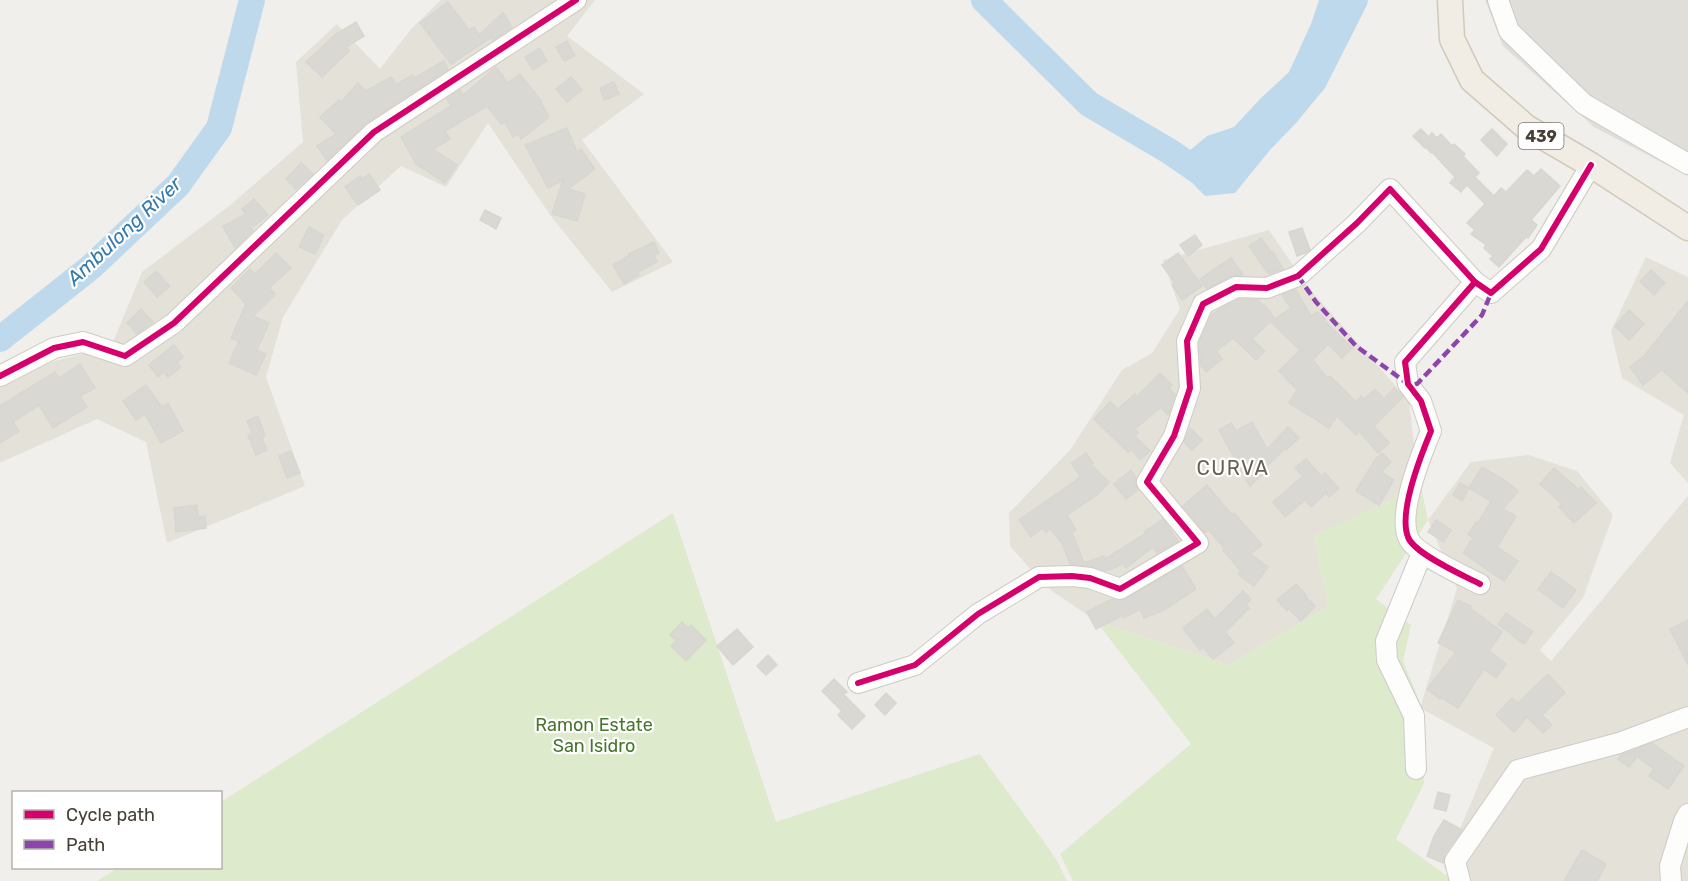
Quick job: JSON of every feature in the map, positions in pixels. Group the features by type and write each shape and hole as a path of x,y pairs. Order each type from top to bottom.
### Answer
{"main road":[{"name":"439","path":"1450,0 1452,39 1472,80 1526,127 1591,165 1688,228"}],"street":[{"path":"0,376 54,348 83,342 125,356 174,323 374,132 576,0"},
{"path":"1498,0 1509,32 1584,104 1688,164"},
{"path":"858,682 915,665 978,614 1039,577 1090,578 1120,589 1198,543 1147,482 1174,436 1190,388 1186,341 1203,304 1236,287 1268,288 1298,276 1357,223 1389,189 1475,282 1491,293 1541,249 1591,165"},
{"path":"1475,282 1405,362 1408,384 1421,401 1431,430 1420,456 1408,500 1406,518 1408,538 1422,553 1480,584"},
{"path":"1416,769 1414,716 1387,660 1386,641 1422,553"},
{"path":"1460,881 1455,861 1518,770 1619,742 1688,717"},
{"path":"1671,881 1670,866 1688,814"}],"shaded area":[{"path":"441,0 595,0 567,36 644,94 582,140 673,262 612,292 550,215 488,123 446,187 401,166 342,220 283,317 266,377 305,486 167,543 146,442 97,419 0,463 0,385 51,362 111,347 142,272 229,206 303,142 296,62 337,24 380,69 411,29"},
{"path":"1485,0 1688,0 1688,176 1594,127 1503,46"},
{"path":"1269,230 1307,286 1409,401 1416,463 1393,499 1314,536 1328,606 1229,665 1096,621 1045,586 1010,546 1009,513 1070,450 1122,370 1152,353 1180,309 1163,260"},
{"path":"1646,257 1688,277 1688,483 1670,463 1684,415 1622,378 1611,331"},
{"path":"1529,455 1577,471 1613,515 1583,598 1540,650 1551,661 1688,496 1688,881 1453,881 1444,867 1494,748 1420,708 1457,588 1428,520 1471,462"}],"green space":[{"path":"1416,463 1428,520 1376,599 1411,625 1403,661 1420,702 1424,784 1396,839 1454,881 1073,881 1060,854 1191,744 1096,621 1229,665 1328,606 1314,536 1393,499"},
{"name":"Ramon Estate San Isidro","path":"673,513 776,822 980,754 1055,857 1067,881 97,881 116,869 222,869 222,801"}],"water":[{"path":"1319,0 1368,0 1325,88 1235,193 1205,196 1169,159 1169,151 1189,151 1207,136 1234,127 1289,72 1311,24"}],"building":[{"path":"448,2 469,30 474,27 479,35 503,13 512,27 493,40 492,37 451,64 420,23"},
{"path":"356,22 364,36 346,47 349,51 322,77 306,62 336,34"},
{"path":"567,41 575,56 564,61 556,47"},
{"path":"540,48 547,61 533,70 525,57"},
{"path":"444,61 448,69 367,122 327,160 317,146 336,134 320,117 339,100 341,102 358,83 366,91 391,77 396,85"},
{"path":"496,67 508,83 520,74 542,102 549,117 521,139 519,134 513,137 505,122 501,124 487,106 445,131 450,139 433,149 457,165 445,183 416,164 401,137 451,106 447,99 460,90 463,95"},
{"path":"571,77 582,90 567,102 556,89"},
{"path":"614,82 619,94 604,100 600,88"},
{"path":"567,128 577,152 581,149 595,169 568,189 585,194 577,221 552,214 563,180 548,188 525,145"},
{"path":"1421,129 1429,137 1432,133 1437,138 1441,134 1452,146 1454,144 1465,154 1463,156 1479,173 1475,177 1494,196 1501,188 1506,192 1527,170 1534,176 1541,169 1560,186 1531,220 1537,225 1528,238 1526,237 1499,267 1490,259 1493,256 1484,248 1486,245 1471,234 1475,230 1467,223 1485,204 1467,185 1461,192 1450,183 1455,177 1432,152 1413,136"},
{"path":"1492,129 1507,144 1497,156 1481,140"},
{"path":"301,163 313,174 296,189 286,179"},
{"path":"369,174 380,190 358,205 345,187 360,176 362,179"},
{"path":"254,199 268,215 254,226 247,222 253,231 235,248 223,226 246,214 242,209"},
{"path":"485,210 501,218 496,229 480,220"},
{"path":"309,227 324,235 315,254 299,247"},
{"path":"1302,228 1310,250 1297,256 1289,232"},
{"path":"1195,235 1202,245 1188,256 1180,245"},
{"path":"1261,238 1283,269 1269,274 1267,272 1249,246"},
{"path":"654,242 659,253 654,256 657,262 638,272 639,275 624,284 613,265"},
{"path":"276,253 291,268 269,288 275,294 253,316 269,323 257,350 266,354 256,375 229,363 239,341 231,338 246,304 231,288 250,269 255,274"},
{"path":"1178,253 1202,286 1182,300 1172,285 1175,283 1162,265"},
{"path":"1231,258 1243,275 1231,276 1207,289 1200,279"},
{"path":"1651,270 1665,283 1654,295 1640,282"},
{"path":"156,271 170,286 157,297 144,282"},
{"path":"1296,290 1311,316 1318,312 1352,348 1342,358 1328,344 1313,360 1327,378 1330,376 1356,402 1361,396 1364,399 1375,389 1384,399 1394,388 1403,397 1374,426 1389,443 1378,453 1359,431 1356,435 1337,416 1329,428 1289,403 1297,390 1279,371 1300,350 1271,322 1291,308 1282,295"},
{"path":"1239,299 1258,300 1265,305 1274,318 1252,339 1265,351 1256,360 1233,338 1216,351 1222,359 1206,372 1201,366 1199,343 1211,316"},
{"path":"1688,301 1688,393 1662,370 1643,385 1630,367 1645,355"},
{"path":"141,309 153,322 137,334 127,323"},
{"path":"1629,310 1644,324 1629,340 1615,326"},
{"path":"174,345 183,357 177,362 181,367 168,377 164,372 158,377 149,365"},
{"path":"80,364 95,388 80,396 87,407 53,428 39,405 13,422 19,431 0,443 0,406 55,372 59,378"},
{"path":"1160,373 1172,385 1169,388 1175,395 1168,415 1161,407 1135,429 1138,433 1135,436 1150,451 1140,460 1132,450 1128,452 1094,419 1110,402 1118,409 1135,394 1137,397"},
{"path":"146,385 162,407 168,403 183,431 161,443 145,414 136,420 123,401"},
{"path":"258,416 267,450 256,455 248,435 252,433 247,421"},
{"path":"1252,422 1267,449 1288,427 1299,438 1286,450 1285,448 1250,486 1219,430 1231,423 1236,431"},
{"path":"1190,428 1202,440 1192,450 1184,442"},
{"path":"291,451 300,473 287,478 279,456"},
{"path":"1086,453 1093,463 1091,465 1109,482 1097,495 1067,515 1076,530 1072,532 1084,563 1104,556 1105,559 1145,534 1144,532 1163,519 1178,541 1157,553 1153,547 1126,568 1123,563 1105,571 1092,566 1070,564 1062,543 1050,529 1046,532 1043,528 1031,537 1019,520 1080,476 1071,463"},
{"path":"1382,453 1391,462 1381,472 1394,480 1379,505 1356,491 1375,460"},
{"path":"1306,459 1321,476 1325,473 1339,489 1329,497 1326,493 1311,507 1305,500 1285,517 1273,502 1303,476 1295,468"},
{"path":"1482,467 1518,491 1503,509 1516,516 1497,547 1518,561 1504,581 1463,553 1473,538 1468,534 1476,522 1478,523 1491,501 1469,488"},
{"path":"1554,468 1578,489 1581,487 1596,503 1574,523 1559,507 1562,504 1540,484"},
{"path":"1131,470 1136,478 1135,484 1138,490 1126,499 1114,484"},
{"path":"1460,483 1469,488 1462,501 1453,495"},
{"path":"1207,485 1232,515 1234,513 1262,545 1250,554 1268,567 1254,586 1238,574 1241,571 1223,550 1225,549 1209,530 1205,533 1183,506"},
{"path":"197,505 198,517 205,516 206,528 176,532 174,508"},
{"path":"1436,520 1451,530 1444,542 1428,532"},
{"path":"1182,566 1196,589 1164,610 1144,618 1140,609 1096,629 1087,612 1112,599 1121,601 1126,599"},
{"path":"1551,572 1576,590 1563,608 1538,589"},
{"path":"1296,584 1315,606 1301,621 1277,600"},
{"path":"1243,591 1251,599 1246,604 1249,608 1225,632 1234,643 1213,659 1203,647 1200,650 1183,628 1207,609 1215,619"},
{"path":"1458,600 1471,606 1470,608 1502,632 1489,651 1506,664 1496,678 1484,669 1458,708 1427,689 1456,652 1438,643"},
{"path":"1506,613 1533,632 1524,644 1498,624"},
{"path":"1688,620 1688,665 1670,629"},
{"path":"682,622 688,628 691,625 706,640 686,661 671,646 676,641 670,635"},
{"path":"737,629 753,647 733,665 717,646"},
{"path":"768,655 777,665 766,675 757,666"},
{"path":"1548,674 1565,693 1542,715 1552,725 1543,733 1527,717 1514,732 1496,715 1512,698 1518,703"},
{"path":"834,679 847,692 843,694 865,716 852,729 838,715 842,711 822,691"},
{"path":"886,693 896,703 885,715 875,705"},
{"path":"1652,743 1684,766 1668,789 1649,776 1654,769 1637,757 1629,767 1618,759 1621,755"},
{"path":"1438,792 1450,795 1446,811 1434,808"},
{"path":"1444,820 1462,830 1445,854 1443,863 1427,856 1434,836"},
{"path":"1582,850 1606,864 1597,881 1564,881"}],"waterway":[{"name":"Ambulong River","path":"0,339 91,267 178,185 219,128 252,0"},
{"name":"Ambulong River","path":"984,0 1089,104 1169,151 1198,171"}],"marked path":[{"path":"1298,276 1316,302 1356,346 1408,384 1417,384 1482,315 1491,293"}],"cycle path":[{"path":"0,376 54,348 83,342 125,356 174,323 374,132 576,0"},
{"path":"858,683 915,665 978,614 1039,577 1090,578 1120,589 1198,543 1147,482 1174,436 1190,388 1187,341 1203,304 1236,287 1267,288 1298,276 1357,223 1390,189 1475,282 1491,293 1541,249 1591,165"},
{"path":"1475,282 1405,362 1408,384 1421,401 1431,431 1408,499 1406,526 1408,537 1419,550 1440,564 1480,584"}],"district":[{"name":"CURVA","path":"1233,468"}]}
